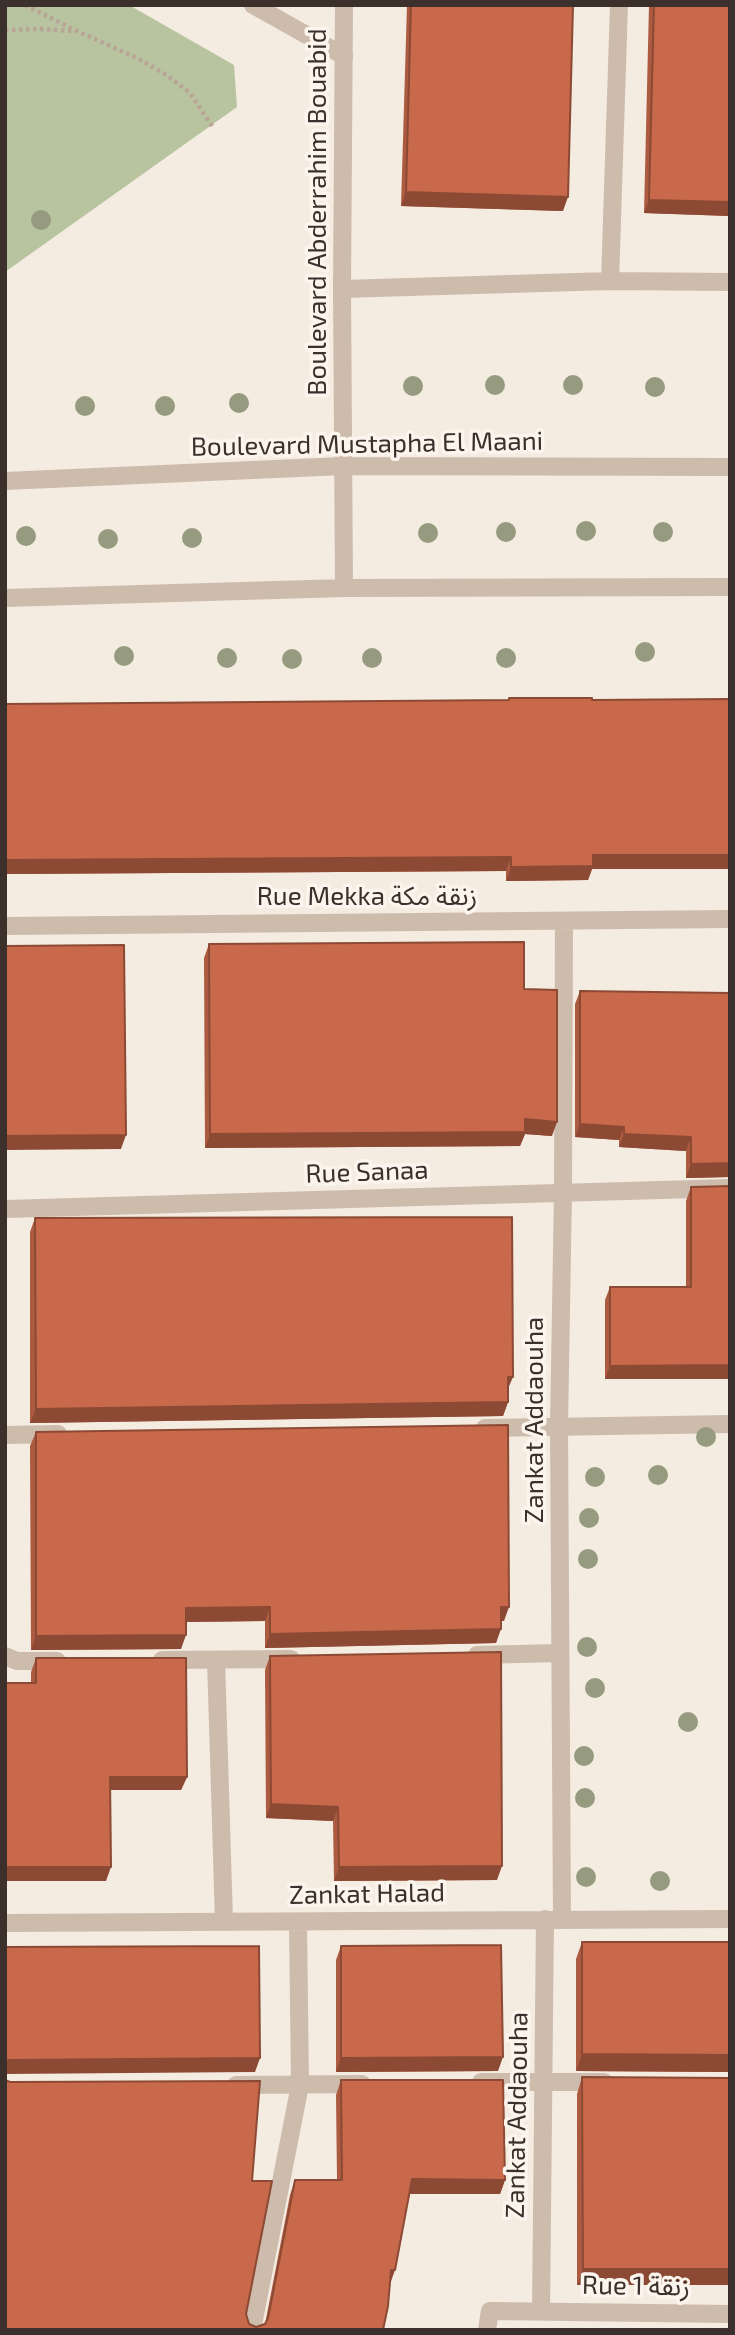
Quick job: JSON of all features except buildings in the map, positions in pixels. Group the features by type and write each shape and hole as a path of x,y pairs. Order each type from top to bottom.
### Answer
{"street":[{"path":"253,5 344,56"},
{"name":"Boulevard Abderrahim Bouabid","path":"344,5 344,588"},
{"path":"610,281 620,5"},
{"path":"342,289 610,281 730,282"},
{"name":"Boulevard Mustapha El Maani","path":"5,481 343,467 730,467"},
{"path":"5,598 344,588 730,587"},
{"name":"Rue Mekka زنقة مكة","path":"5,926 730,919"},
{"name":"Zankat Addaouha","path":"541,2311 543,2081 553,1919 559,1653 564,921"},
{"name":"Rue Sanaa","path":"5,1209 730,1188"},
{"path":"462,1428 730,1424"},
{"path":"5,1435 75,1434"},
{"path":"463,1655 559,1653"},
{"path":"149,1660 312,1658"},
{"path":"11,1659 70,1661"},
{"path":"216,1660 224,1921"},
{"name":"Zankat Halad","path":"5,1923 730,1919"},
{"path":"252,2330 300,2085 298,1922"},
{"path":"462,2082 623,2082"},
{"path":"220,2085 381,2084"},
{"name":"Rue 1 زنقة","path":"487,2330 490,2311 730,2314"}],"path":[{"path":"25,5 169,75 190,93 212,126"},
{"path":"5,30 77,32"}],"green space":[{"path":"5,5 129,5 234,65 237,107 5,272"}]}
